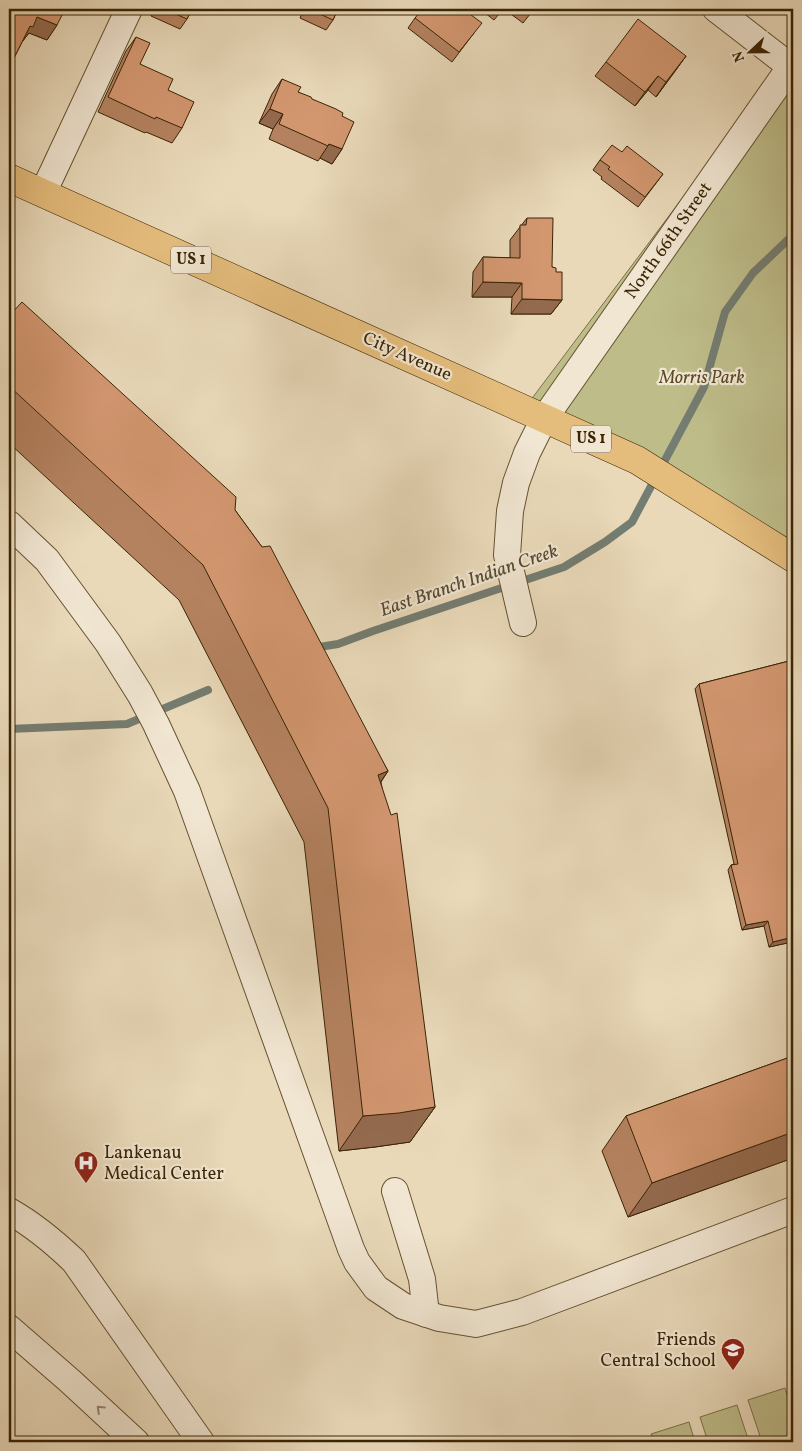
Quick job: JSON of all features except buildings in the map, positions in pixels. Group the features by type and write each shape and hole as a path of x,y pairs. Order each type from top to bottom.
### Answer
{"highway":[{"name":"City Avenue","path":"9,178 637,460 793,558"}],"street":[{"path":"43,193 129,9"},
{"path":"716,9 792,65"},
{"name":"North 66th Street","path":"523,623 507,556 510,511 527,453 544,418 792,65"},
{"path":"9,524 47,560 108,643 140,694 156,724 187,791 350,1249 376,1288 403,1306 439,1318 476,1324 522,1312 793,1210"},
{"path":"395,1191 422,1279 426,1314"},
{"path":"9,1211 24,1219 50,1238 74,1262 201,1442"},
{"path":"9,1328 136,1442"}],"green space":[{"name":"Morris Park","path":"793,51 793,541 696,482 530,401"},
{"path":"785,1388 793,1414 793,1442 762,1442 748,1400"},
{"path":"737,1405 749,1442 708,1442 700,1417"},
{"path":"689,1422 695,1442 654,1442 651,1434"}],"waterway":[{"name":"East Branch Indian Creek","path":"313,648 338,644 564,567 605,542 632,522 704,387 725,312 753,273 793,235"},
{"name":"East Branch Indian Creek","path":"9,729 127,724 208,690"}],"place":[{"name":"Lankenau Medical Center","path":"86,1184"},
{"name":"Friends Central School","path":"733,1371"}]}
